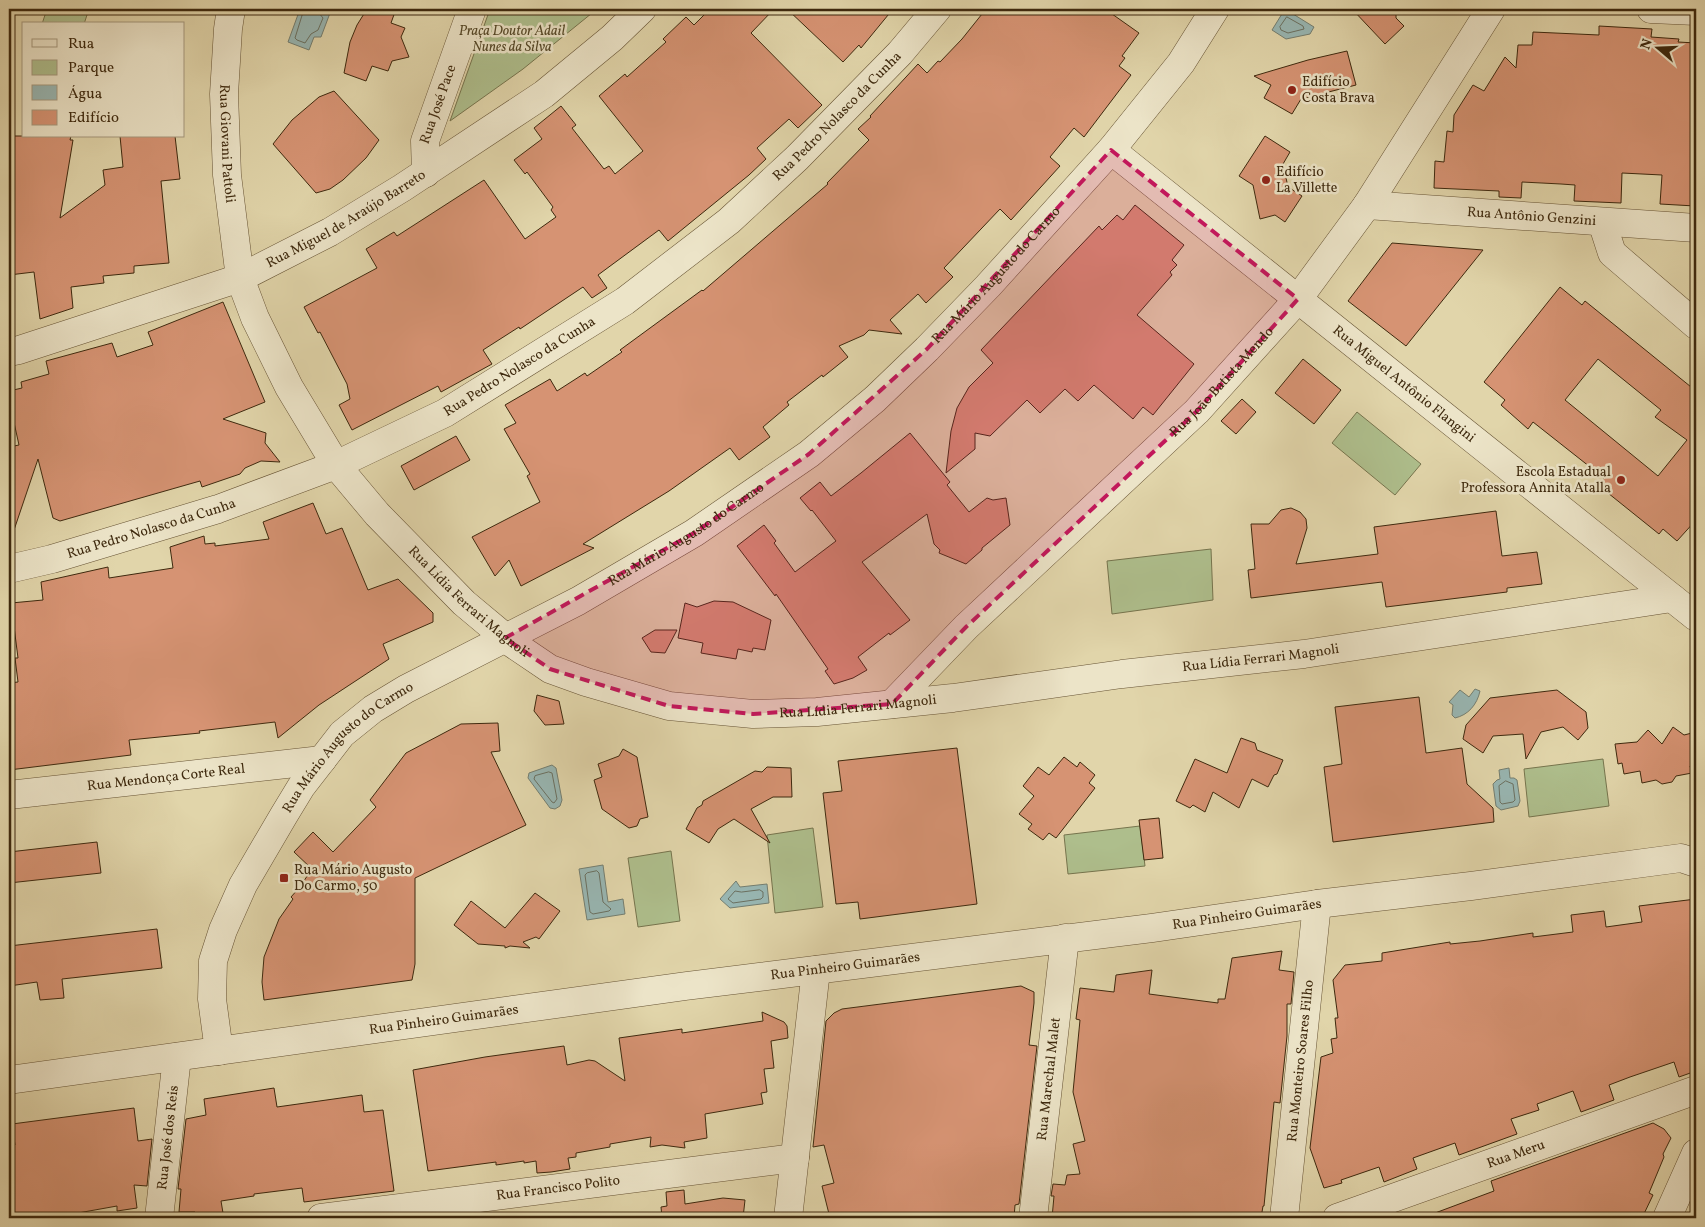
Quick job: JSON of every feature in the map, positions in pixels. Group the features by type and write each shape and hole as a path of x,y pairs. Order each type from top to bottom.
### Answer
{"street":[{"name":"Rua Giovani Pattoli","path":"231,9 224,94 226,166 240,278"},
{"name":"Rua José Pace","path":"426,173 425,141 472,9"},
{"name":"Rua Miguel de Araújo Barreto","path":"9,352 240,278 330,232 426,173 544,94 612,38 642,9"},
{"name":"Rua Pedro Nolasco da Cunha","path":"9,569 218,509 336,465 445,413 625,301 729,221 777,177 893,60 937,9"},
{"name":"Rua Mário Augusto do Carmo","path":"219,1051 212,999 214,962 223,930 243,885 301,787 342,734 373,709 406,689 578,601 694,533 809,454 875,399 927,350 988,286 1111,150 1181,64 1215,9"},
{"name":"Rua João Batista Mendo","path":"892,704 966,627 1198,411 1298,299 1368,205 1491,9"},
{"path":"1651,9 1696,11"},
{"name":"Rua Miguel Antônio Flangini","path":"1111,150 1696,618"},
{"name":"Rua Antônio Genzini","path":"1368,205 1696,228"},
{"path":"1602,222 1612,253 1696,325"},
{"name":"Rua Lídia Ferrari Magnoli","path":"240,278 255,318 289,387 336,465 377,514 464,603 505,638 550,669 586,682 669,706 753,714 817,712 953,698 1122,674 1304,654 1672,598"},
{"name":"Rua Mendonça Corte Real","path":"9,795 322,760"},
{"name":"Rua Pinheiro Guimarães","path":"9,1080 816,970 1691,856"},
{"name":"Rua Monteiro Soares Filho","path":"1284,1218 1317,904"},
{"name":"Rua Marechal Malet","path":"1033,1218 1065,938"},
{"path":"788,1218 816,970"},
{"name":"Rua José dos Reis","path":"159,1218 177,1057"},
{"name":"Rua Meru","path":"1336,1218 1696,1090"},
{"path":"1667,1218 1696,1153"},
{"name":"Rua Francisco Polito","path":"321,1218 496,1207 795,1158"}],"highlighted area":[{"path":"1111,150 1298,299 1197,411 966,627 892,704 753,714 669,706 550,669 505,638 694,533 809,454 927,349"}],"green space":[{"path":"47,9 89,9 85,22 43,22"},
{"name":"Praça Doutor Adail Nunes da Silva","path":"490,9 597,9 523,69 450,121"},
{"path":"1357,412 1421,464 1395,495 1332,443"},
{"path":"1211,549 1213,600 1112,614 1107,561"},
{"path":"1603,759 1609,806 1529,817 1524,769"},
{"path":"1140,826 1145,866 1068,874 1064,835"},
{"path":"813,828 823,907 775,913 767,835"},
{"path":"671,851 680,921 638,927 628,858"}],"water":[{"path":"300,9 322,9 322,11 330,13 321,37 314,37 309,50 288,42"},
{"path":"1285,9 1314,27 1310,34 1286,39 1272,30"},
{"path":"1475,689 1480,691 1474,705 1468,712 1455,718 1452,715 1453,705 1449,702 1460,690 1469,697"},
{"path":"552,765 556,768 562,800 560,806 555,809 550,808 528,778 529,773"},
{"path":"1509,768 1510,778 1517,780 1520,801 1518,806 1501,810 1496,806 1493,784 1500,779 1499,770"},
{"path":"603,865 608,902 623,899 625,914 587,920 579,869"},
{"path":"736,881 740,887 767,884 769,903 730,908 720,899"}],"building":[{"path":"367,9 396,9 391,23 405,28 401,37 409,57 392,61 388,71 372,66 366,81 344,73 350,42 357,25"},
{"path":"710,9 774,9 751,33 822,105 798,128 789,119 757,148 766,159 668,241 659,230 598,275 607,288 592,298 583,287 520,329 519,327 483,350 492,364 441,392 438,386 352,430 339,405 350,399 347,384 320,332 318,333 304,307 377,268 366,249 394,232 397,236 484,180 525,239 556,217 551,210 553,207 527,172 525,174 514,160 542,139 534,128 561,106 576,125 572,128 604,169 609,166 615,174 643,151 599,96 625,74 627,77 666,42 663,39 686,17 694,25"},
{"path":"787,9 893,9 861,48 859,45 843,62"},
{"path":"986,9 1105,9 1139,33 1122,56 1125,58 1119,66 1131,75 1084,137 1074,128 1050,157 1060,166 1011,220 1000,209 944,268 953,277 926,303 918,294 890,320 902,334 869,330 864,335 839,346 848,357 787,402 789,405 763,427 770,437 739,460 730,448 669,491 583,544 594,548 521,586 509,560 495,576 472,537 540,502 527,476 530,474 504,429 516,423 505,405 550,379 557,391 585,373 587,376 703,291 828,184 869,140 858,129 918,64 927,73 938,61 940,62 962,39"},
{"path":"1352,9 1396,9 1396,18 1404,26 1385,44"},
{"path":"1599,26 1652,29 1651,37 1679,39 1678,42 1696,43 1695,206 1660,204 1662,175 1622,173 1621,203 1574,201 1575,185 1522,182 1521,198 1499,197 1499,191 1434,188 1435,161 1444,162 1447,131 1453,132 1454,115 1473,85 1484,91 1505,57 1516,68 1518,45 1532,45 1533,32 1599,35"},
{"path":"1347,51 1356,85 1301,99 1292,114 1264,98 1271,85 1254,76 1308,60"},
{"path":"334,91 379,140 366,158 343,180 330,189 316,193 273,144 292,120 319,97"},
{"path":"9,136 22,136 22,138 70,138 70,140 73,140 60,218 105,185 103,170 123,167 120,138 175,138 180,179 161,181 169,263 134,266 134,273 103,276 104,283 71,287 73,308 40,319 34,272 9,275"},
{"name":"Edifício La Villette","path":"1265,136 1290,152 1283,164 1288,187 1302,196 1285,222 1275,215 1260,219 1253,185 1239,176"},
{"path":"1135,205 1184,245 1172,260 1177,265 1170,272 1172,275 1137,315 1194,364 1153,415 1143,407 1133,419 1094,385 1078,401 1065,389 1040,413 1027,400 990,436 975,433 975,449 946,473 951,431 957,408 969,387 993,363 981,350 1099,226 1102,230 1117,215 1123,220"},
{"path":"1392,243 1483,250 1406,346 1348,301"},
{"path":"1560,287 1582,305 1585,301 1696,391 1696,520 1677,541 1663,529 1659,534 1598,485 1604,478 1533,422 1528,429 1501,405 1505,400 1484,382","holes":["1598,359 1661,410 1655,417 1687,440 1658,476 1565,400"]},
{"path":"223,302 265,402 223,419 266,433 265,443 280,462 261,461 245,468 240,474 202,487 200,481 60,521 53,518 38,459 12,536 9,535 9,447 19,445 9,400 9,391 22,388 21,382 49,374 46,361 112,343 117,357 153,345 148,332"},
{"path":"1303,359 1341,390 1314,424 1275,393"},
{"path":"1242,399 1256,412 1236,434 1221,421"},
{"path":"910,433 950,482 947,485 969,512 987,498 993,500 1006,498 1010,525 966,564 939,553 940,550 934,544 927,514 862,562 910,620 890,635 889,633 858,657 867,670 853,678 834,684 825,671 828,669 776,594 775,596 737,546 764,525 776,541 774,543 795,572 836,541 800,498 820,482 831,496"},
{"path":"456,436 470,460 414,490 401,466"},
{"path":"313,503 326,534 342,528 368,590 398,579 433,613 433,622 383,644 389,659 319,705 278,738 275,722 199,731 200,733 129,740 131,755 9,770 9,683 18,682 15,658 18,658 11,603 43,600 41,582 108,567 109,578 173,568 170,547 204,536 205,544 215,543 215,546 269,539 263,522"},
{"path":"1291,508 1300,512 1306,519 1307,528 1296,564 1378,554 1374,527 1496,511 1502,556 1537,552 1542,584 1507,588 1507,592 1386,607 1382,582 1251,598 1248,570 1255,569 1251,524 1269,524 1281,510"},
{"path":"714,601 733,602 771,620 765,650 753,648 752,652 738,649 736,659 701,653 703,643 678,638 685,603 697,607"},
{"path":"655,630 677,630 665,653 651,652 642,638"},
{"path":"1557,690 1586,712 1588,728 1578,740 1563,727 1541,732 1526,759 1523,734 1493,736 1483,753 1463,739 1466,725 1490,698"},
{"path":"537,695 559,701 564,724 545,725 534,711"},
{"path":"1419,697 1426,753 1462,748 1467,784 1493,808 1494,822 1333,842 1324,767 1342,764 1335,707"},
{"path":"498,723 500,751 491,752 526,825 415,878 415,964 412,980 264,1000 262,982 264,957 279,919 293,899 291,897 312,869 294,852 313,832 333,852 376,807 370,800 406,753 461,724"},
{"path":"1673,727 1684,735 1696,732 1696,765 1690,766 1692,773 1676,776 1672,782 1662,784 1656,780 1642,783 1640,771 1624,774 1622,763 1618,764 1615,744 1637,742 1648,730 1662,744"},
{"path":"1241,738 1255,743 1257,750 1283,760 1277,774 1274,775 1268,787 1252,779 1239,808 1213,792 1205,812 1193,805 1190,808 1176,801 1195,759 1227,773"},
{"path":"957,748 977,904 860,919 858,902 836,904 823,793 842,791 838,761"},
{"path":"623,749 637,757 648,817 640,819 637,826 629,828 602,809 594,780 602,777 598,764 619,756"},
{"path":"1064,757 1077,767 1080,762 1095,775 1089,783 1095,788 1056,838 1049,833 1043,840 1028,829 1032,824 1019,814 1034,796 1023,786 1038,767 1049,775"},
{"path":"767,767 791,768 792,797 773,797 751,809 770,843 734,819 718,829 709,843 686,829 703,801 755,771 762,772"},
{"path":"1159,818 1163,858 1144,860 1139,820"},
{"path":"97,842 101,873 9,883 9,852"},
{"path":"535,893 560,911 539,939 536,937 523,942 530,948 510,946 505,948 505,946 478,944 454,925 471,901 505,928"},
{"path":"1696,899 1696,1071 1679,1077 1674,1062 1630,1077 1609,1085 1614,1100 1581,1112 1573,1091 1537,1104 1539,1110 1511,1119 1517,1134 1459,1155 1455,1143 1413,1158 1417,1169 1384,1182 1379,1167 1341,1180 1342,1183 1324,1188 1310,1148 1321,1057 1333,1053 1331,1039 1337,1038 1335,1018 1338,1018 1333,980 1345,965 1382,961 1382,953 1450,942 1450,944 1480,941 1533,933 1533,937 1573,932 1571,915 1604,911 1606,927 1642,922 1639,906"},
{"path":"157,929 162,968 62,979 64,998 40,1000 37,982 9,986 9,946"},
{"path":"1282,951 1279,970 1294,972 1291,1004 1287,1004 1287,1036 1280,1103 1274,1102 1264,1206 1261,1218 1052,1218 1054,1196 1051,1196 1053,1184 1065,1185 1067,1175 1080,1174 1073,1144 1085,1141 1073,1092 1080,1020 1076,1019 1080,988 1114,992 1116,975 1152,970 1149,994 1218,1003 1218,999 1225,999 1232,958"},
{"path":"1021,986 1034,992 1029,1045 1037,1046 1019,1204 1015,1205 1014,1218 830,1218 822,1186 834,1183 824,1145 813,1147 826,1021 834,1013 842,1009"},
{"path":"762,1012 784,1022 787,1026 788,1038 771,1041 774,1068 764,1069 767,1092 761,1093 763,1104 705,1114 707,1138 684,1142 685,1148 662,1145 650,1147 651,1137 610,1144 610,1147 576,1153 576,1157 568,1158 570,1169 551,1172 537,1173 536,1161 496,1165 496,1162 428,1171 413,1070 485,1057 564,1046 567,1065 589,1060 595,1061 625,1081 619,1038 682,1029 682,1033 763,1021"},
{"path":"274,1088 277,1107 362,1095 364,1112 383,1110 394,1191 304,1202 302,1188 254,1194 254,1196 221,1201 223,1213 196,1217 195,1212 179,1212 181,1189 178,1189 186,1119 206,1115 204,1099"},
{"path":"134,1108 138,1141 152,1139 147,1186 134,1185 137,1208 117,1211 117,1206 78,1213 78,1218 9,1218 9,1145 15,1145 12,1124"},
{"path":"1653,1123 1664,1129 1671,1138 1649,1193 1653,1195 1642,1218 1428,1218 1427,1216 1494,1191 1491,1181"},
{"path":"684,1190 685,1204 723,1198 745,1200 743,1218 662,1218 661,1207 667,1206 666,1192"}],"place":[{"name":"Edifício Costa Brava","path":"1292,90"},
{"name":"Edifício La Villette","path":"1266,180"},
{"name":"Escola Estadual Professora Annita Atalla","path":"1621,480"},
{"name":"Rua Mário Augusto Do Carmo, 50","path":"284,878"}]}
